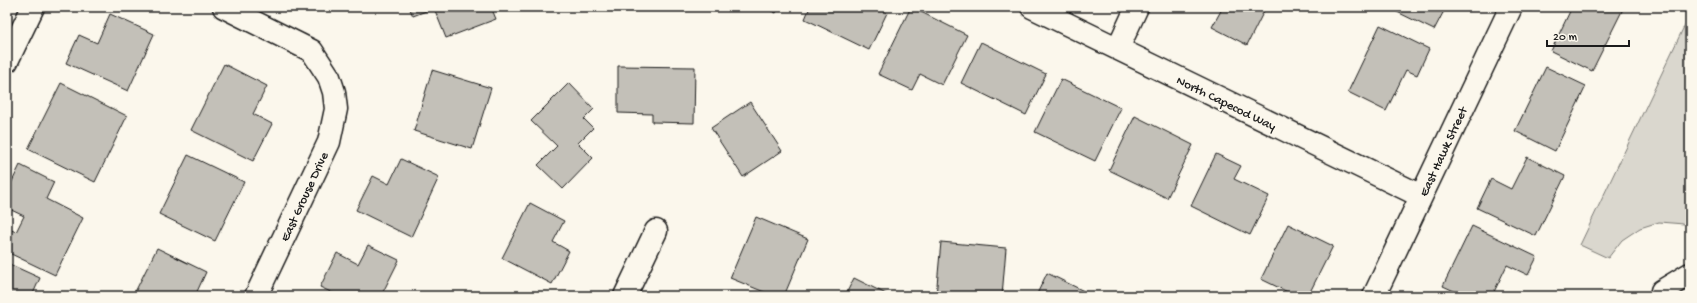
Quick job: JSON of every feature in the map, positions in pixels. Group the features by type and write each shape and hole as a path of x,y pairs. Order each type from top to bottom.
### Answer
{"street":[{"path":"7,61 32,7"},
{"name":"East Grouse Drive","path":"224,7 312,51 329,77 334,92 336,110 329,142 256,296"},
{"name":"North Capecod Way","path":"1032,7 1421,196"},
{"path":"1118,48 1137,7"},
{"name":"East Hawk Street","path":"1374,296 1511,7"},
{"path":"625,296 656,231"},
{"path":"1662,291 1690,274"}],"shaded area":[{"path":"1690,14 1690,221 1684,224 1659,222 1640,228 1622,240 1608,258 1580,245"}],"building":[{"path":"409,7 491,7 496,19 446,38 434,8 413,16"},
{"path":"763,7 779,7 776,13"},
{"path":"810,7 875,7 887,13 869,50 805,19"},
{"path":"911,7 967,35 942,85 920,74 912,90 878,74"},
{"path":"1223,7 1266,7 1247,45 1212,27"},
{"path":"1387,7 1446,7 1434,30"},
{"path":"1572,7 1624,7 1592,71 1551,51"},
{"path":"110,14 154,34 128,91 66,63 79,35 97,43"},
{"path":"1380,25 1429,49 1417,75 1406,70 1386,111 1348,92"},
{"path":"981,42 1046,74 1026,115 961,83"},
{"path":"224,64 267,86 253,114 272,124 253,161 191,130"},
{"path":"618,66 695,67 694,123 652,122 652,114 618,113"},
{"path":"1546,67 1586,86 1555,151 1515,131"},
{"path":"432,70 491,88 472,149 414,131"},
{"path":"1061,79 1121,108 1095,161 1035,132"},
{"path":"61,83 127,116 95,182 28,149"},
{"path":"569,83 594,109 584,119 593,128 578,143 593,158 563,189 538,165 557,146 531,121"},
{"path":"750,102 782,151 743,177 711,128"},
{"path":"1135,116 1193,145 1167,198 1109,170"},
{"path":"1216,154 1241,166 1234,179 1269,196 1250,235 1191,206"},
{"path":"188,155 244,182 215,241 159,214"},
{"path":"1527,157 1565,176 1536,236 1477,208 1491,179 1511,189"},
{"path":"401,159 439,177 411,237 356,210 373,176 389,184"},
{"path":"20,165 54,182 46,199 83,218 55,275 7,252 7,228 16,232 24,216 7,208 7,192"},
{"path":"530,203 564,221 553,242 569,251 552,284 502,258"},
{"path":"756,217 808,239 784,296 774,296 730,278"},
{"path":"1288,224 1333,246 1308,296 1296,296 1261,279"},
{"path":"1472,226 1537,257 1528,275 1507,265 1492,296 1465,296 1443,286"},
{"path":"941,242 1006,248 1002,296 936,296"},
{"path":"368,245 399,260 381,296 339,296 320,287 337,253 358,264"},
{"path":"157,248 206,272 195,296 133,296"},
{"path":"7,263 40,278 32,296 7,296"},
{"path":"1047,273 1094,296 1036,296"},
{"path":"854,278 888,295 888,296 845,296"}]}
